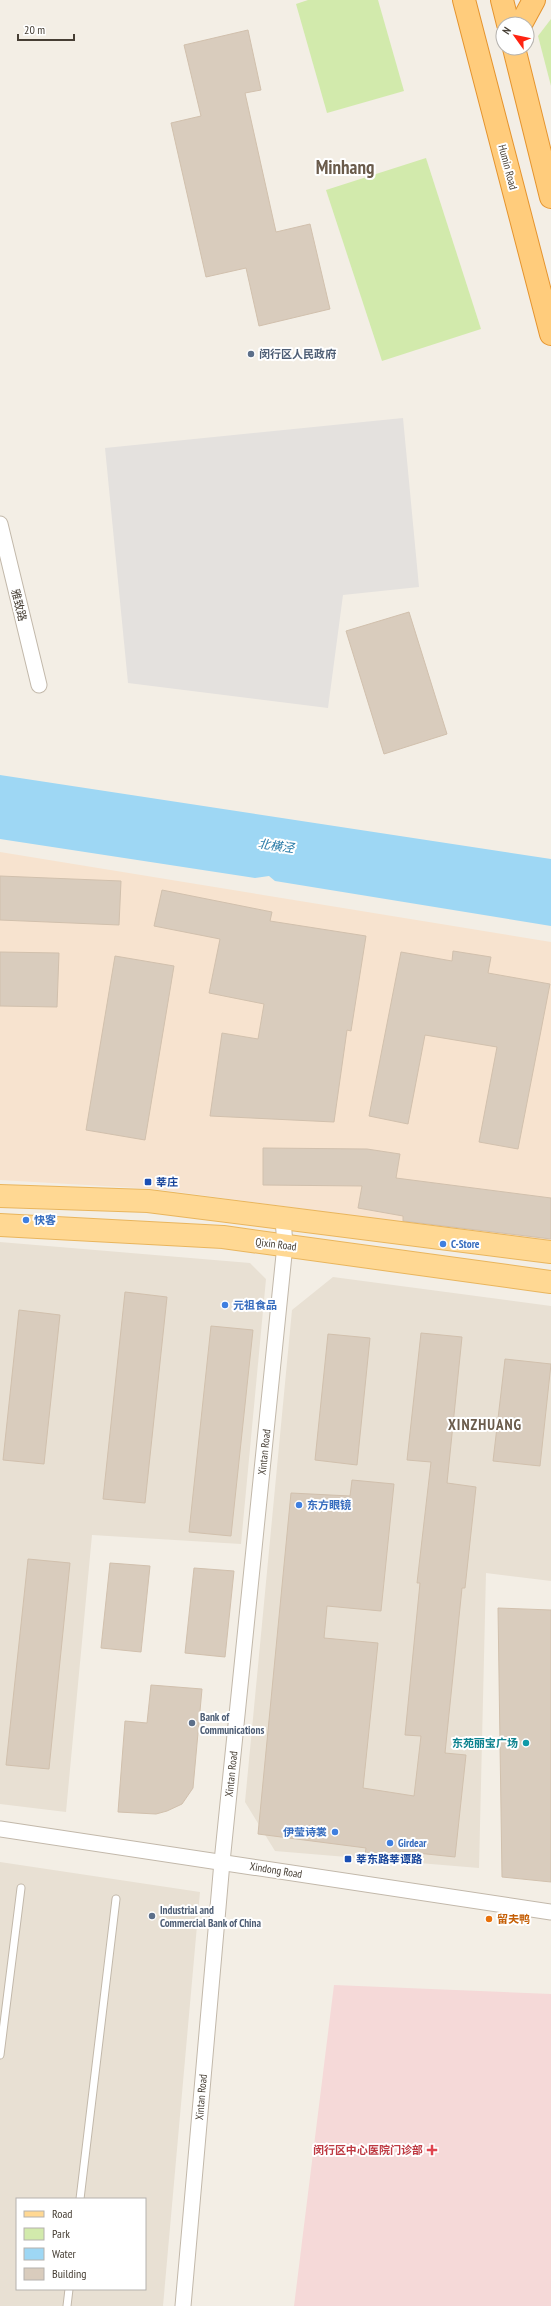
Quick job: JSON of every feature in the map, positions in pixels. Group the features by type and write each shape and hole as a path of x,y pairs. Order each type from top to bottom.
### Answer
{"highway":[{"name":"Humin Road","path":"464,0 551,334"},
{"path":"502,0 506,16"},
{"path":"525,16 534,0"},
{"path":"516,56 551,196"}],"main road":[{"path":"0,1196 148,1201 551,1252"},
{"name":"Qixin Road","path":"0,1225 222,1237 551,1282"}],"street":[{"name":"雅致路","path":"0,524 39,685"},
{"name":"Xintan Road","path":"183,2306 222,1862 285,1245 283,1219"},
{"name":"Xindong Road","path":"0,1829 551,1912"}],"lane":[{"path":"0,2055 21,1888"},
{"path":"80,2198 116,1899"},
{"path":"67,2306 70,2290"}],"shaded area":[{"path":"403,418 419,587 343,595 328,708 128,683 105,448"},
{"path":"0,852 551,942 551,1242 155,1189 0,1180"},
{"path":"0,1242 250,1263 266,1279 241,1544 92,1535 66,1812 0,1804"},
{"path":"333,1277 551,1306 551,1581 486,1573 479,1868 275,1851 245,1802 292,1310"},
{"path":"0,1862 200,1892 163,2306 0,2306"},
{"name":"闵行区中心医院门诊部","path":"334,1985 551,1994 551,2306 294,2306"}],"green space":[{"path":"308,0 378,0 404,91 327,113 296,4"},
{"path":"551,19 551,86 538,36"},
{"path":"426,158 481,329 382,361 326,190"}],"water":[{"name":"北横泾","path":"0,775 551,859 551,926 275,881 269,876 255,878 0,839"}],"building":[{"path":"248,30 261,90 245,93 276,232 310,224 330,309 259,326 246,268 206,277 171,123 201,116 184,45"},
{"path":"409,612 447,734 384,754 346,631"},
{"path":"0,876 121,881 119,925 0,920"},
{"path":"162,890 272,912 270,921 366,936 351,1031 347,1030 334,1122 210,1116 222,1033 258,1039 264,1004 209,993 220,939 154,926"},
{"path":"453,951 491,957 488,973 550,984 518,1149 479,1142 497,1047 425,1035 408,1124 369,1116 401,952 452,961"},
{"path":"0,952 59,953 57,1007 0,1006"},
{"path":"115,956 174,966 145,1140 86,1130"},
{"path":"263,1148 367,1149 400,1154 396,1178 551,1198 551,1239 403,1221 403,1216 358,1208 362,1186 263,1185"},
{"path":"125,1292 167,1297 145,1503 103,1499"},
{"path":"19,1310 60,1315 44,1464 3,1460"},
{"path":"211,1326 253,1330 231,1536 189,1532"},
{"path":"421,1333 462,1337 447,1483 476,1487 465,1588 462,1588 445,1753 466,1755 455,1857 398,1851 396,1860 365,1855 366,1848 258,1834 291,1493 350,1496 352,1480 394,1484 381,1611 327,1606 324,1638 378,1643 363,1788 414,1796 421,1736 405,1735 420,1583 417,1583 431,1462 407,1460"},
{"path":"328,1334 370,1338 357,1465 315,1460"},
{"path":"505,1359 551,1364 540,1466 493,1461"},
{"path":"28,1559 70,1563 49,1769 6,1765"},
{"path":"110,1563 150,1566 141,1652 101,1648"},
{"path":"194,1568 234,1571 225,1657 185,1653"},
{"name":"东苑丽宝广场","path":"498,1608 551,1610 551,1882 502,1877"},
{"path":"151,1685 202,1689 193,1788 182,1804 167,1811 156,1814 118,1812 125,1721 147,1723"}],"place":[{"name":"闵行区人民政府","path":"251,354"},
{"name":"莘庄","path":"148,1182"},
{"name":"快客","path":"26,1220"},
{"name":"C-Store","path":"443,1244"},
{"name":"元祖食品","path":"225,1305"},
{"name":"东方眼镜","path":"299,1505"},
{"name":"Bank of Communications","path":"192,1723"},
{"name":"东苑丽宝广场","path":"526,1743"},
{"name":"伊莹诗裳","path":"335,1832"},
{"name":"Girdear","path":"390,1843"},
{"name":"莘东路莘谭路","path":"348,1859"},
{"name":"Industrial and Commercial Bank of China","path":"152,1916"},
{"name":"留夫鸭","path":"489,1919"},
{"name":"闵行区中心医院门诊部","path":"432,2150"}],"district":[{"name":"Minhang","path":"345,167"},
{"name":"XINZHUANG","path":"485,1425"}]}
